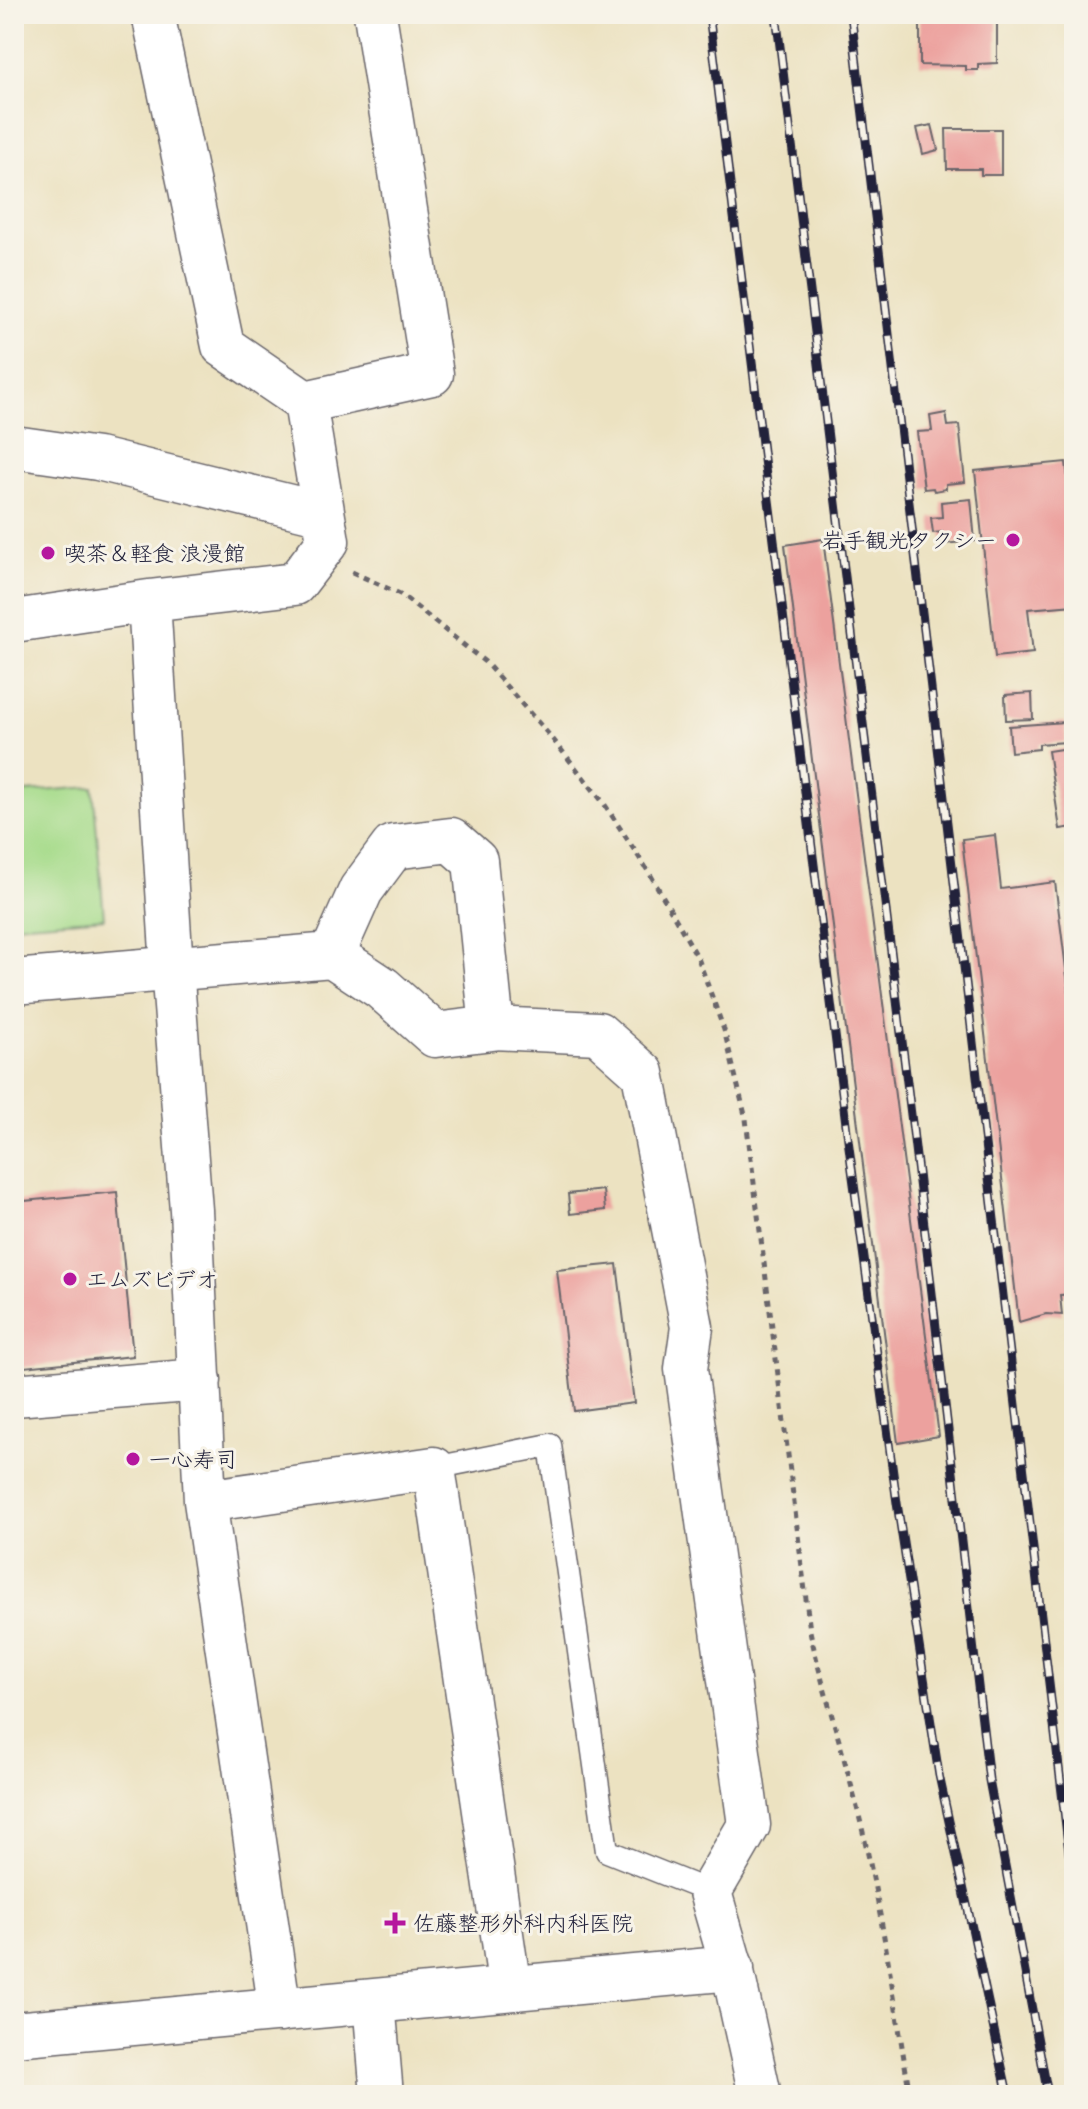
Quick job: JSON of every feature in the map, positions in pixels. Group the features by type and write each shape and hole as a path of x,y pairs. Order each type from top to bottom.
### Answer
{"street":[{"path":"14,621 295,584 328,541 305,402 223,346 153,14"},
{"path":"305,402 432,374 375,14"},
{"path":"14,447 98,459 323,514"},
{"path":"149,601 191,1210 205,1501 280,2011"},
{"path":"332,955 361,890 393,847 451,840 475,861 492,1028"},
{"path":"14,982 332,955 382,988 435,1035 492,1028 598,1033 643,1073 692,1327 686,1369 749,1825 710,1892 732,1968 760,2095"},
{"path":"14,1395 200,1380"},
{"path":"205,1501 434,1468 510,1989"},
{"path":"15,2027 280,2011 732,1968"},
{"path":"374,2002 382,2095"}],"lane":[{"path":"434,1468 550,1445 607,1851 710,1892"}],"green space":[{"path":"93,787 104,918 14,925 14,793"}],"building":[{"path":"920,17 997,18 997,63 978,64 978,70 966,70 966,66 920,65"},
{"path":"932,125 938,150 923,154 917,128"},
{"path":"946,129 1001,129 1001,175 981,175 981,169 947,169"},
{"path":"946,413 948,426 959,425 965,482 946,484 946,489 924,489 917,432 932,431 930,416"},
{"path":"1066,462 1074,536 1074,605 1028,609 1033,653 995,657 975,471"},
{"path":"971,499 975,541 943,544 942,532 933,533 931,518 942,517 941,502"},
{"path":"823,539 939,1436 898,1443 785,545"},
{"path":"1032,693 1033,719 1006,720 1005,695"},
{"path":"1065,722 1066,742 1039,744 1039,749 1011,752 1009,726"},
{"path":"1068,748 1074,788 1074,827 1060,829 1048,751"},
{"path":"995,835 1001,889 1055,882 1074,1032 1074,1294 1060,1295 1062,1315 1046,1314 1019,1322 962,839"},
{"path":"603,1190 605,1210 570,1214 568,1194"},
{"name":"エムズビデオ","path":"117,1192 133,1356 14,1368 14,1202"},
{"path":"617,1264 634,1403 574,1411 557,1270"}],"railway":[{"path":"709,14 847,1132 897,1503 939,1775 1008,2095"},
{"path":"776,14 989,1780 1048,2095"},
{"path":"851,14 1074,1894"}],"place":[{"name":"岩手観光タクシー","path":"1013,540"},
{"name":"喫茶＆軽食 浪漫館","path":"48,553"},
{"name":"エムズビデオ","path":"70,1279"},
{"name":"一心寿司","path":"133,1459"},
{"name":"佐藤整形外科内科医院","path":"395,1923"}]}
